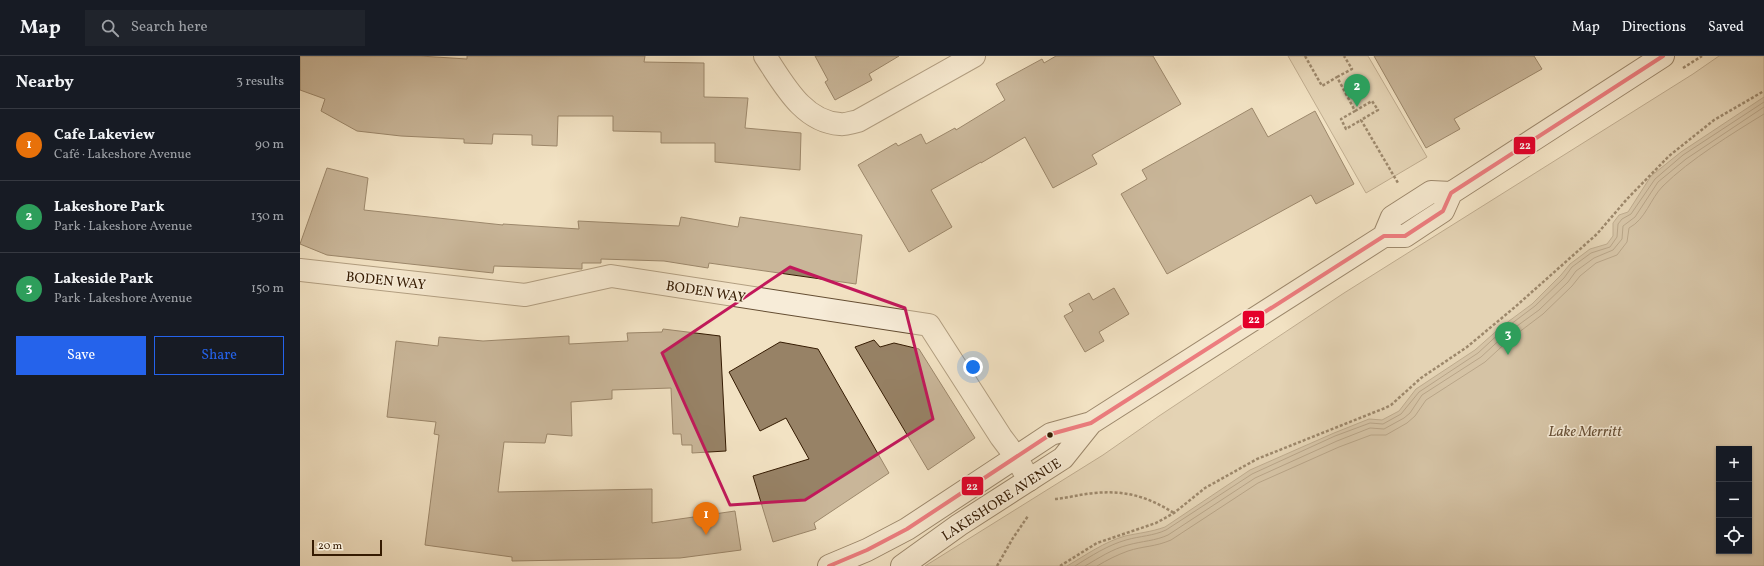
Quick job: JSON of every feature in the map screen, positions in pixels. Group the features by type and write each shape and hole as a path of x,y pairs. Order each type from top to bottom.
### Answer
{"main road":[{"path":"764,56 791,95 810,113 826,122 842,124 858,121 974,56"},
{"name":"LAKESHORE AVENUE","path":"830,566 867,550 907,529 1051,434 1091,423 1384,236 1392,217 1432,192 1451,193 1663,56"},
{"name":"BODEN WAY","path":"300,270 524,295 611,276 929,325 1016,457 1029,480"},
{"name":"LAKESHORE AVENUE","path":"902,566 959,525 1064,458 1091,423"}],"path":[{"path":"1305,56 1322,86 1352,69 1344,56"},
{"path":"1337,78 1356,111"},
{"path":"1060,566 1097,543 1156,523 1174,513 1205,488 1257,459 1390,405 1421,378 1467,347 1516,307 1597,234 1626,198 1669,156 1714,120 1764,91"},
{"path":"1372,101 1378,110 1361,120 1346,129 1340,119 1372,101"},
{"path":"1361,120 1398,183"},
{"path":"1055,499 1072,498 1094,493 1130,493 1153,500 1174,513"},
{"path":"997,566 1028,516"}],"highlighted area":[{"path":"790,267 905,308 933,419 805,500 730,505 662,353"}],"shaded area":[{"path":"1288,56 1368,56 1427,157 1366,193"},
{"name":"Lake Merritt","path":"1719,56 1764,56 1764,566 925,566 1103,455 1344,293 1693,74"}],"water":[{"name":"Lake Merritt","path":"1764,97 1764,566 1067,566 1095,549 1117,539 1165,527 1250,470 1369,419 1382,420 1399,411 1416,389 1475,350 1501,327 1532,304 1570,264 1590,249 1607,244 1613,236 1613,223 1619,215 1628,212 1651,176 1681,152"}],"building":[{"path":"300,56 420,56 467,59 467,56 645,56 644,62 704,63 704,97 748,98 745,128 801,133 800,170 715,162 715,143 661,143 661,132 613,131 613,116 558,116 557,146 532,145 532,135 493,134 492,144 464,143 464,139 401,136 357,131 321,111 325,99 300,90"},
{"path":"815,56 899,56 869,74 872,80 835,100 825,82 828,80"},
{"path":"1056,56 1153,56 1181,104 1092,155 1097,164 1053,188 1025,137 931,190 952,227 909,252 858,165 896,143 898,146 921,134 926,144 955,128 956,130 1005,100 996,84 1042,59 1044,63"},
{"path":"1374,56 1534,56 1542,69 1454,119 1460,129 1426,148"},
{"path":"1252,108 1268,137 1315,111 1354,184 1316,204 1311,195 1167,274 1121,194 1147,179 1142,170"},
{"path":"327,168 368,178 364,210 503,225 579,229 578,221 679,226 681,217 738,227 740,217 862,235 856,284 709,263 708,268 664,261 601,259 601,263 582,263 582,269 494,266 493,273 327,255 300,244"},
{"path":"1114,288 1129,314 1099,332 1104,341 1085,352 1064,316 1073,311 1069,304 1089,293 1093,300"},
{"path":"663,329 720,336 726,451 692,453 692,445 682,445 681,434 673,434 671,388 612,390 612,399 571,402 572,436 547,434 545,443 504,442 498,492 652,489 652,523 735,511 741,550 680,558 512,561 512,557 425,545 439,435 434,434 436,422 387,417 396,341 438,346 439,337 483,341 569,336 569,344 628,341 627,333 662,332"},
{"path":"874,340 880,347 894,343 919,349 975,438 928,470 855,347"},
{"path":"780,342 818,349 889,473 814,523 816,529 773,542 753,476 809,459 786,418 760,431 729,372"}],"transit line":[{"name":"22","path":"829,566 867,550 907,529 1051,434 1091,423 1384,236 1405,236 1443,211 1451,193 1663,56"}],"place":[{"name":"Lakeshore Park","path":"1357,107"},
{"name":"Lakeside Park","path":"1508,355"},
{"name":"Cafe Lakeview","path":"706,535"}]}
